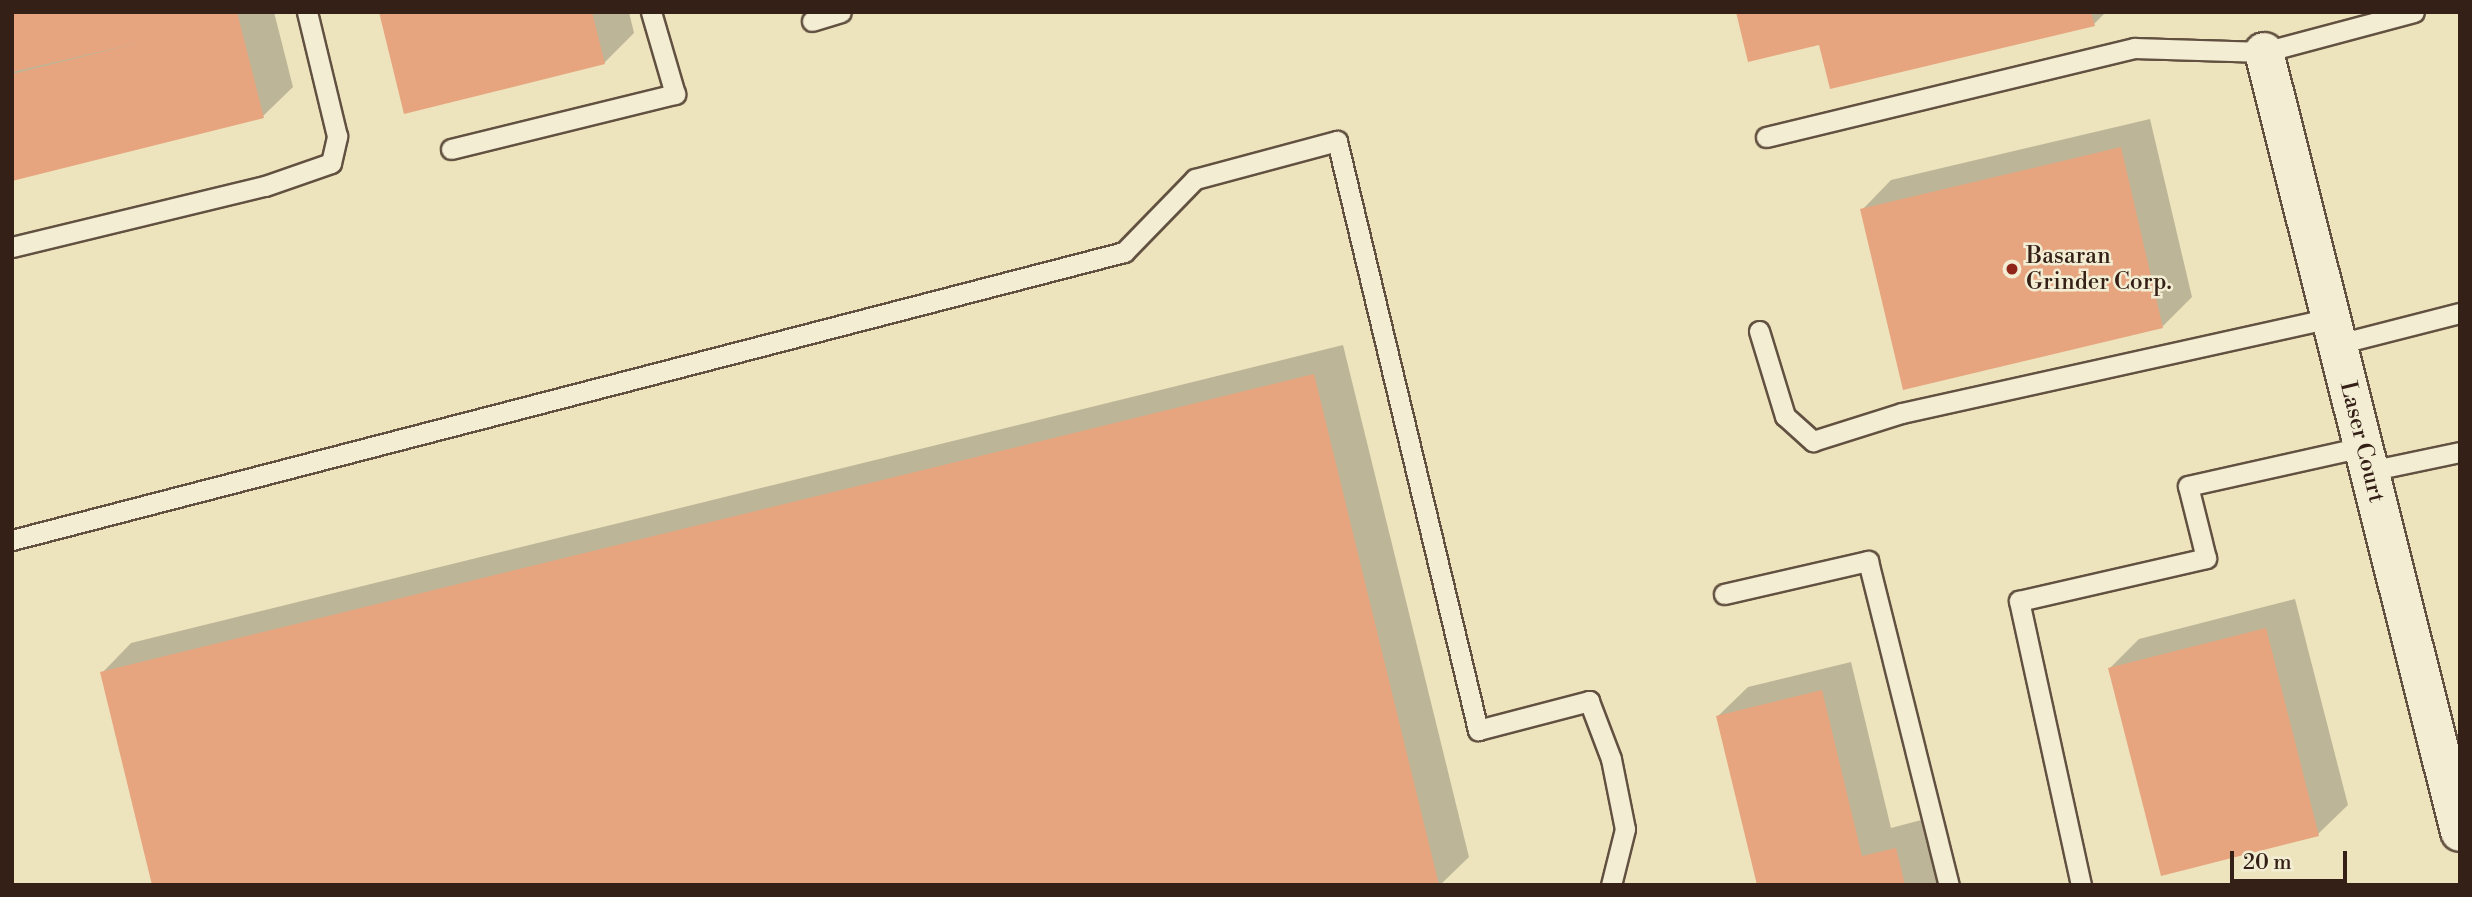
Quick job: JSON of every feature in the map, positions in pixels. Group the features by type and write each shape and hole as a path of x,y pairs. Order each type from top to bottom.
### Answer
{"street":[{"name":"Laser Court","path":"2264,52 2460,832"}],"lane":[{"path":"12,247 265,187 331,163 337,136 307,12"},
{"path":"451,149 675,94 651,12"},
{"path":"812,22 841,12"},
{"path":"1766,137 2134,48 2264,52 2414,12"},
{"path":"12,540 1124,252 1195,179 1338,141 1478,730 1589,701 1611,759 1625,829 1611,885"},
{"path":"1759,331 1785,416 1813,441 1902,413 2334,331 2460,313"},
{"path":"2081,885 2020,601 2206,558 2188,486 2367,459 2460,452"},
{"path":"1724,593 1868,561 1949,885"}],"building":[{"path":"12,12 237,12 264,118 12,181 12,74 146,41 12,72"},
{"path":"379,12 592,12 605,64 404,114"},
{"path":"1736,12 2091,12 2095,26 1830,89 1819,45 1748,62"},
{"name":"Basaran Grinder Corp.","path":"2121,147 2163,328 1903,390 1860,209"},
{"path":"1314,374 1439,885 152,885 100,672"},
{"path":"2266,628 2319,836 2161,876 2108,668"},
{"path":"1822,690 1862,856 1896,848 1905,885 1757,885 1716,716"}],"place":[{"name":"Basaran Grinder Corp.","path":"2012,269"}]}
